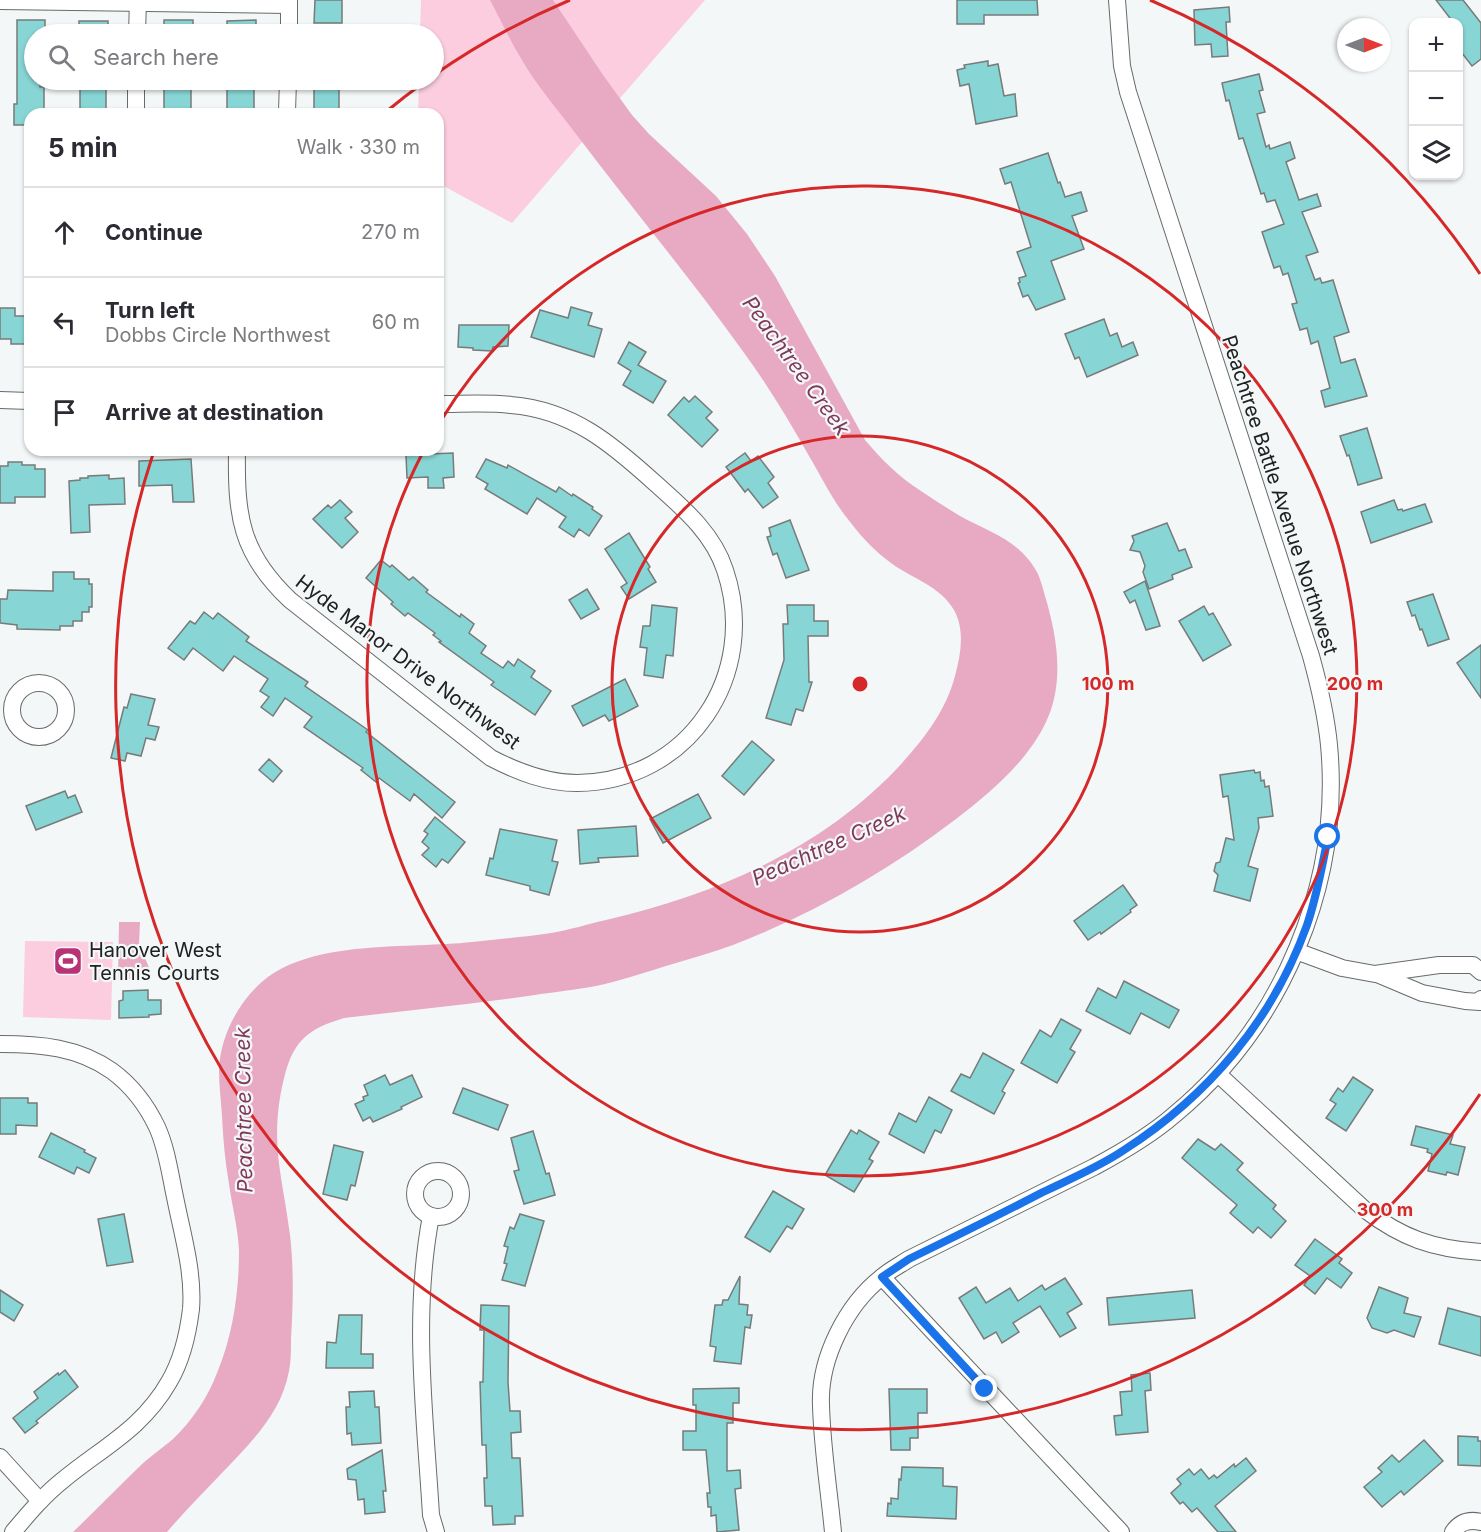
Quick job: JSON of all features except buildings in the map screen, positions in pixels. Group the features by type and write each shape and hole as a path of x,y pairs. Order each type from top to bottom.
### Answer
{"street":[{"name":"Peachtree Battle Avenue Northwest","path":"833,1532 821,1403 825,1368 840,1329 858,1300 882,1277 909,1259 1123,1151 1174,1116 1218,1074 1246,1040 1270,1004 1296,951 1307,924 1319,882 1328,837 1329,745 1323,701 1311,656 1128,92 1122,66 1117,0"},
{"path":"0,1 289,2 289,24"},
{"path":"137,24 138,2"},
{"path":"136,90 136,108"},
{"path":"287,108 288,90"},
{"path":"0,400 24,400"},
{"name":"Hyde Manor Drive Northwest","path":"237,456 237,507 246,540 263,572 290,600 491,758 547,780 577,783 610,780 638,771 665,757 688,738 709,713 725,681 734,644 734,606 725,568 710,540 691,516 622,453 579,424 557,415 511,405 444,404"},
{"path":"1296,951 1342,968 1375,974 1422,993 1465,1002 1480,1002 1481,999"},
{"path":"1375,974 1439,965 1473,965 1481,972"},
{"path":"0,1044 33,1044 66,1049 100,1064 114,1072 135,1092 149,1111 165,1149 189,1269 191,1307 179,1362 159,1398 145,1415 117,1441 64,1479 40,1500 14,1532"},
{"path":"1218,1074 1364,1209 1385,1224 1407,1237 1431,1245 1456,1251 1481,1252"},
{"path":"431,1216 424,1253 420,1339 431,1515 436,1532"},
{"path":"882,1277 1121,1532"},
{"path":"0,1457 40,1500"},
{"path":"1453,1532 1463,1522 1471,1520 1481,1522"}],"shaded area":[{"path":"421,0 705,0 512,223 444,186 444,108 418,108 419,90 444,90 444,24 420,24"},
{"path":"25,941 113,942 111,1020 23,1017"}],"water":[{"name":"Peachtree Creek","path":"490,0 553,0 632,115 649,134 716,196 747,234 775,276 865,440 891,468 913,486 960,516 1014,545 1031,562 1042,585 1056,643 1056,691 1052,707 1038,737 1029,750 1007,776 969,809 877,874 763,933 716,951 605,984 492,1001 344,1018 321,1026 306,1036 291,1057 287,1069 282,1087 277,1127 277,1145 291,1248 293,1287 290,1363 285,1387 279,1401 252,1440 167,1532 73,1532 142,1464 173,1439 187,1424 209,1391 223,1359 234,1313 239,1251 225,1158 220,1058 227,1033 238,1010 263,981 284,968 308,958 334,952 363,948 472,942 558,932 688,896 767,864 804,843 839,819 903,762 941,711 955,676 961,634 954,610 934,589 899,569 880,554 845,515 769,389 701,295 541,89 518,53"},
{"path":"119,922 140,922 139,944 151,972 142,979 118,979"}],"place":[{"name":"Hanover West Tennis Courts","path":"68,961"}],"route":[{"path":"985,1389 882,1277 909,1259 1123,1151 1174,1116 1218,1074 1246,1040 1268,1007 1291,965 1307,924 1319,882 1328,837"}]}
